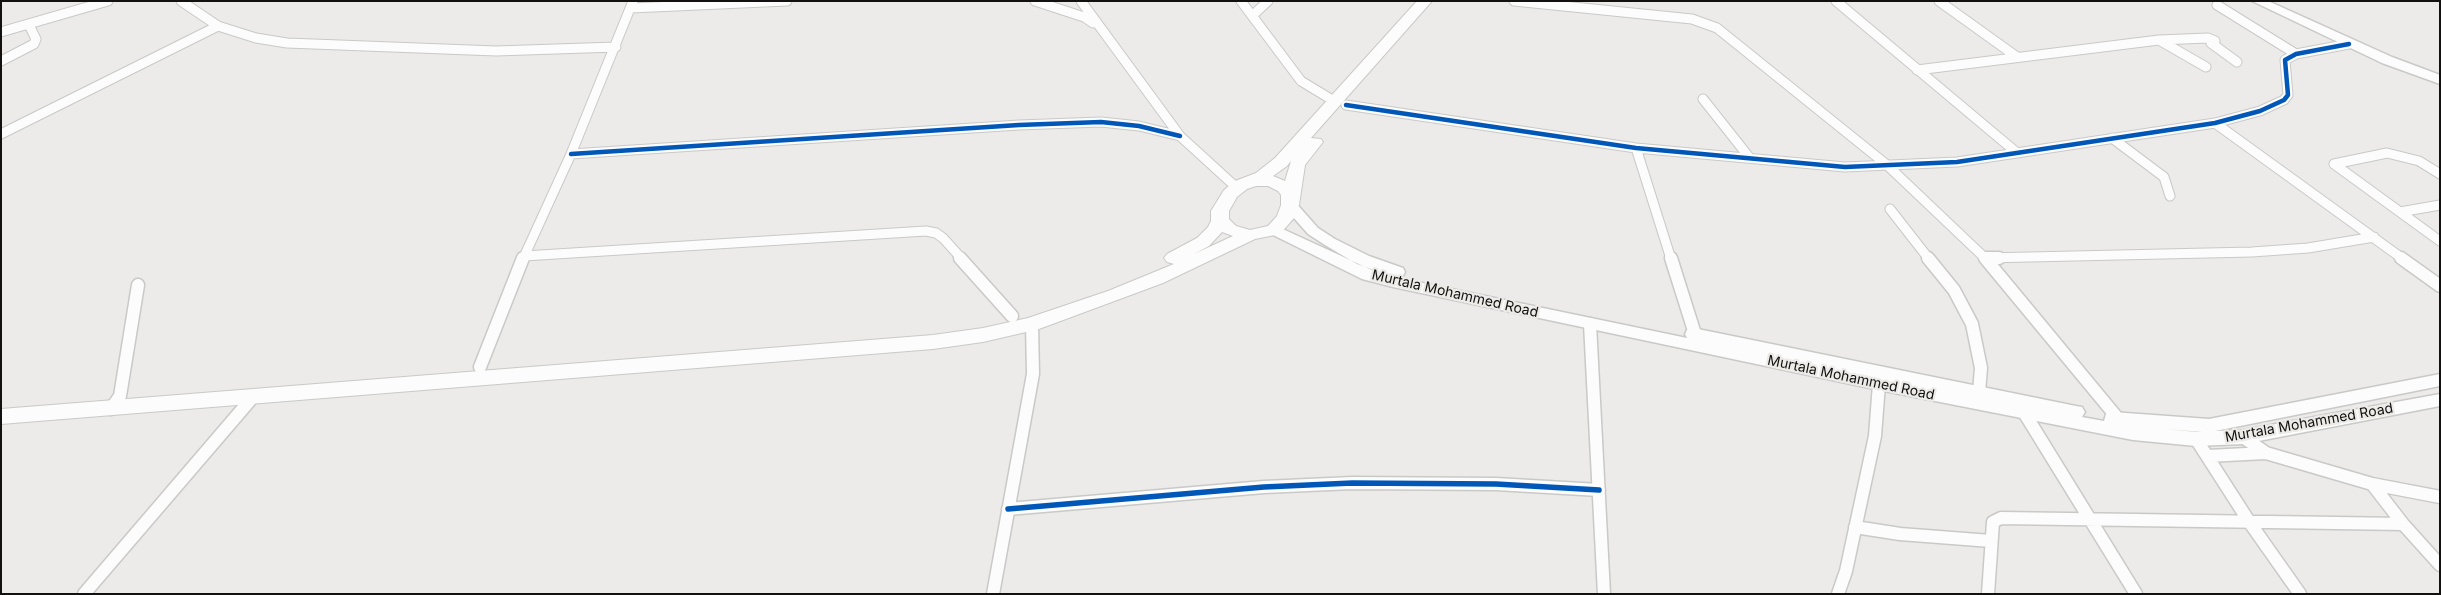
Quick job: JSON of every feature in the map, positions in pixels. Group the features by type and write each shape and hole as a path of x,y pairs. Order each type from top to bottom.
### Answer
{"main road":[{"path":"1,405 252,398 933,342 983,335 1032,324 1156,279 1250,235 1274,230 1285,218 1296,164 1340,103 1425,1"},
{"path":"1,417 116,402 480,367 894,335 970,325 1012,316 1070,299 1156,267 1203,242 1216,230 1220,221 1220,211 1225,201 1243,185 1262,177 1281,162 1438,1"},
{"path":"2258,1 2350,44 2440,80"},
{"path":"2272,1 2386,53 2440,72"},
{"path":"1243,185 1271,181 1284,187 1290,200"},
{"name":"Murtala Mohammed Road","path":"1290,200 1308,226 1330,242 1363,260 1384,268 1979,392 2164,437 2196,440 2243,437 2440,400"},
{"path":"1220,221 1230,230 1250,235"},
{"name":"Murtala Mohammed Road","path":"1274,230 1368,275 1590,324 2025,414 2209,426 2278,414 2440,380"}],"street":[{"path":"1,32 108,1"},
{"path":"181,1 218,26 256,38 322,46 496,51 616,47"},
{"path":"480,367 524,256 571,154 632,4 787,1"},
{"path":"1035,1 1084,16 1098,27"},
{"path":"1081,1 1098,27 1180,136 1243,185"},
{"path":"1241,1 1300,81 1340,103 1636,148 1845,167 1956,162 2215,123 2260,111 2284,100 2288,95 2289,88 2285,60 2296,54 2350,44"},
{"path":"1253,15 1268,1"},
{"path":"1514,1 1692,20 1717,28 1887,165 1985,258 2120,421"},
{"path":"1836,1 2016,152"},
{"path":"1939,1 2017,57"},
{"path":"2217,4 2296,54"},
{"path":"1,61 34,44 36,39 29,24"},
{"path":"1,134 218,26"},
{"path":"1917,70 2159,40 2208,38 2215,41 2211,43 2237,62"},
{"path":"2159,40 2206,67"},
{"path":"1703,99 1749,157"},
{"path":"571,154 1019,125 1101,122 1139,126 1180,136"},
{"path":"2215,123 2440,286"},
{"path":"2112,138 2164,176 2170,196"},
{"path":"1636,148 1694,334"},
{"path":"2440,174 2419,161 2386,153 2334,164 2440,240"},
{"path":"2400,212 2440,205"},
{"path":"1890,210 1954,290 1972,324 1981,368 1979,392"},
{"path":"524,256 926,231 936,233 943,238 1012,316"},
{"path":"1985,258 2252,252 2308,248 2374,237"},
{"path":"116,402 138,285"},
{"path":"993,594 1034,374 1032,324"},
{"path":"1590,324 1604,594"},
{"path":"1838,594 1846,571 1875,436 1879,384"},
{"path":"84,594 252,398"},
{"path":"2025,414 2136,594"},
{"path":"2243,437 2266,453 2372,484 2440,498"},
{"path":"2196,440 2250,523 2300,594"},
{"path":"2208,456 2266,453"},
{"path":"1008,509 1264,487 1352,483 1496,484 1598,490"},
{"path":"2372,484 2403,524 2440,565"},
{"path":"1988,594 1993,522 2001,518 2403,524"},
{"path":"1855,526 1900,534 1991,541"}],"cycle path":[{"path":"1346,105 1636,148 1845,167 1957,162 2215,123 2260,111 2284,100 2288,95 2285,60 2296,54 2349,44"},
{"path":"571,154 1019,125 1101,122 1139,126 1180,136"},
{"path":"1008,509 1264,487 1352,483 1496,484 1599,490"}]}
